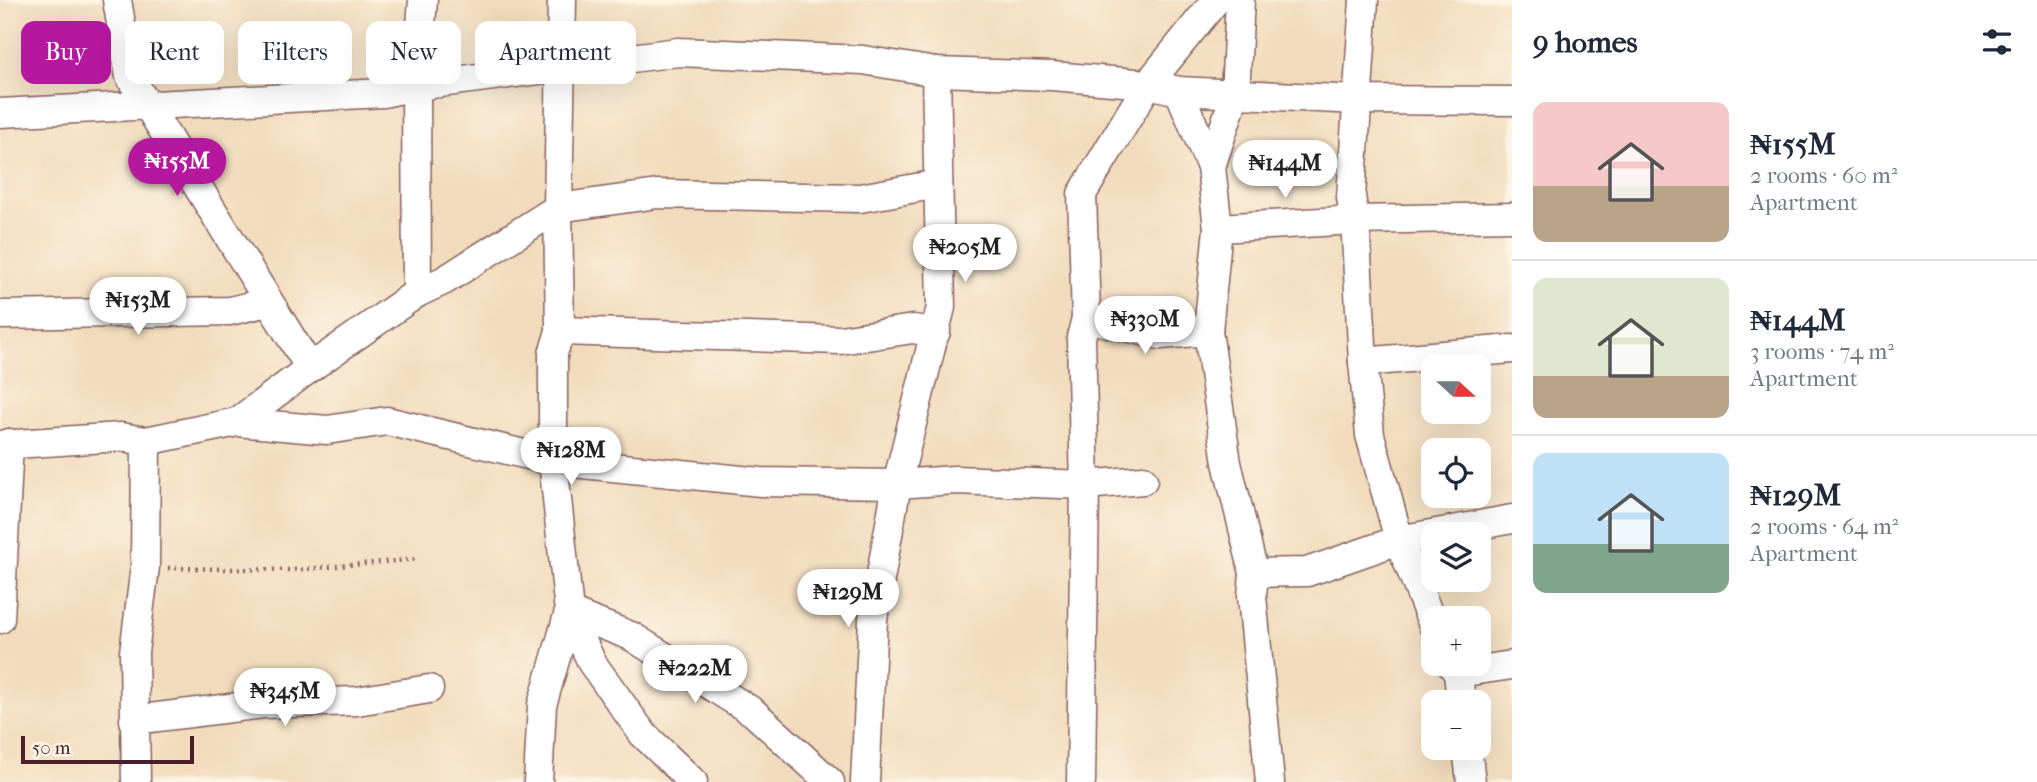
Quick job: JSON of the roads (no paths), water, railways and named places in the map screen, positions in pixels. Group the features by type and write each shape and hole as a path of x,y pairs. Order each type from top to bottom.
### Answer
{"street":[{"path":"117,0 130,76 310,368"},
{"path":"416,293 416,86 423,0"},
{"path":"561,21 562,0"},
{"path":"1081,782 1085,485 1081,338 1086,318 1082,194 1148,84 1216,0"},
{"path":"1211,167 1235,94 1240,0"},
{"path":"1364,0 1351,197 1355,220 1370,435 1399,540 1425,606"},
{"path":"636,57 678,52 863,60 936,72 1052,76 1148,84 1179,91 1358,100 1512,100"},
{"path":"865,782 873,619 897,484 941,307 936,72"},
{"path":"0,113 383,93 475,78"},
{"path":"560,84 560,331 553,354 554,461 569,612 592,663 643,734 693,782"},
{"path":"1179,91 1211,167 1218,228 1208,331 1227,463 1254,573 1251,596 1270,782"},
{"path":"237,422 416,293 445,280 558,208 658,194 860,198 938,184"},
{"path":"1218,228 1355,220 1512,217"},
{"path":"0,315 230,311 268,302"},
{"path":"1086,318 1160,335 1208,331"},
{"path":"560,331 840,340 913,329 936,332"},
{"path":"1363,362 1512,349"},
{"path":"0,619 4,444 121,437 146,442 237,422 327,430 387,421 554,461 761,482 897,484 955,480 1085,485 1143,480"},
{"path":"136,782 134,652 145,567 146,442"},
{"path":"1254,573 1307,572 1399,540 1512,519"},
{"path":"538,782 542,705 569,612"},
{"path":"569,612 631,636 753,712 830,782"},
{"path":"1491,666 1512,665"},
{"path":"134,720 263,704 358,701 429,689"},
{"path":"1468,760 1471,782"}]}
